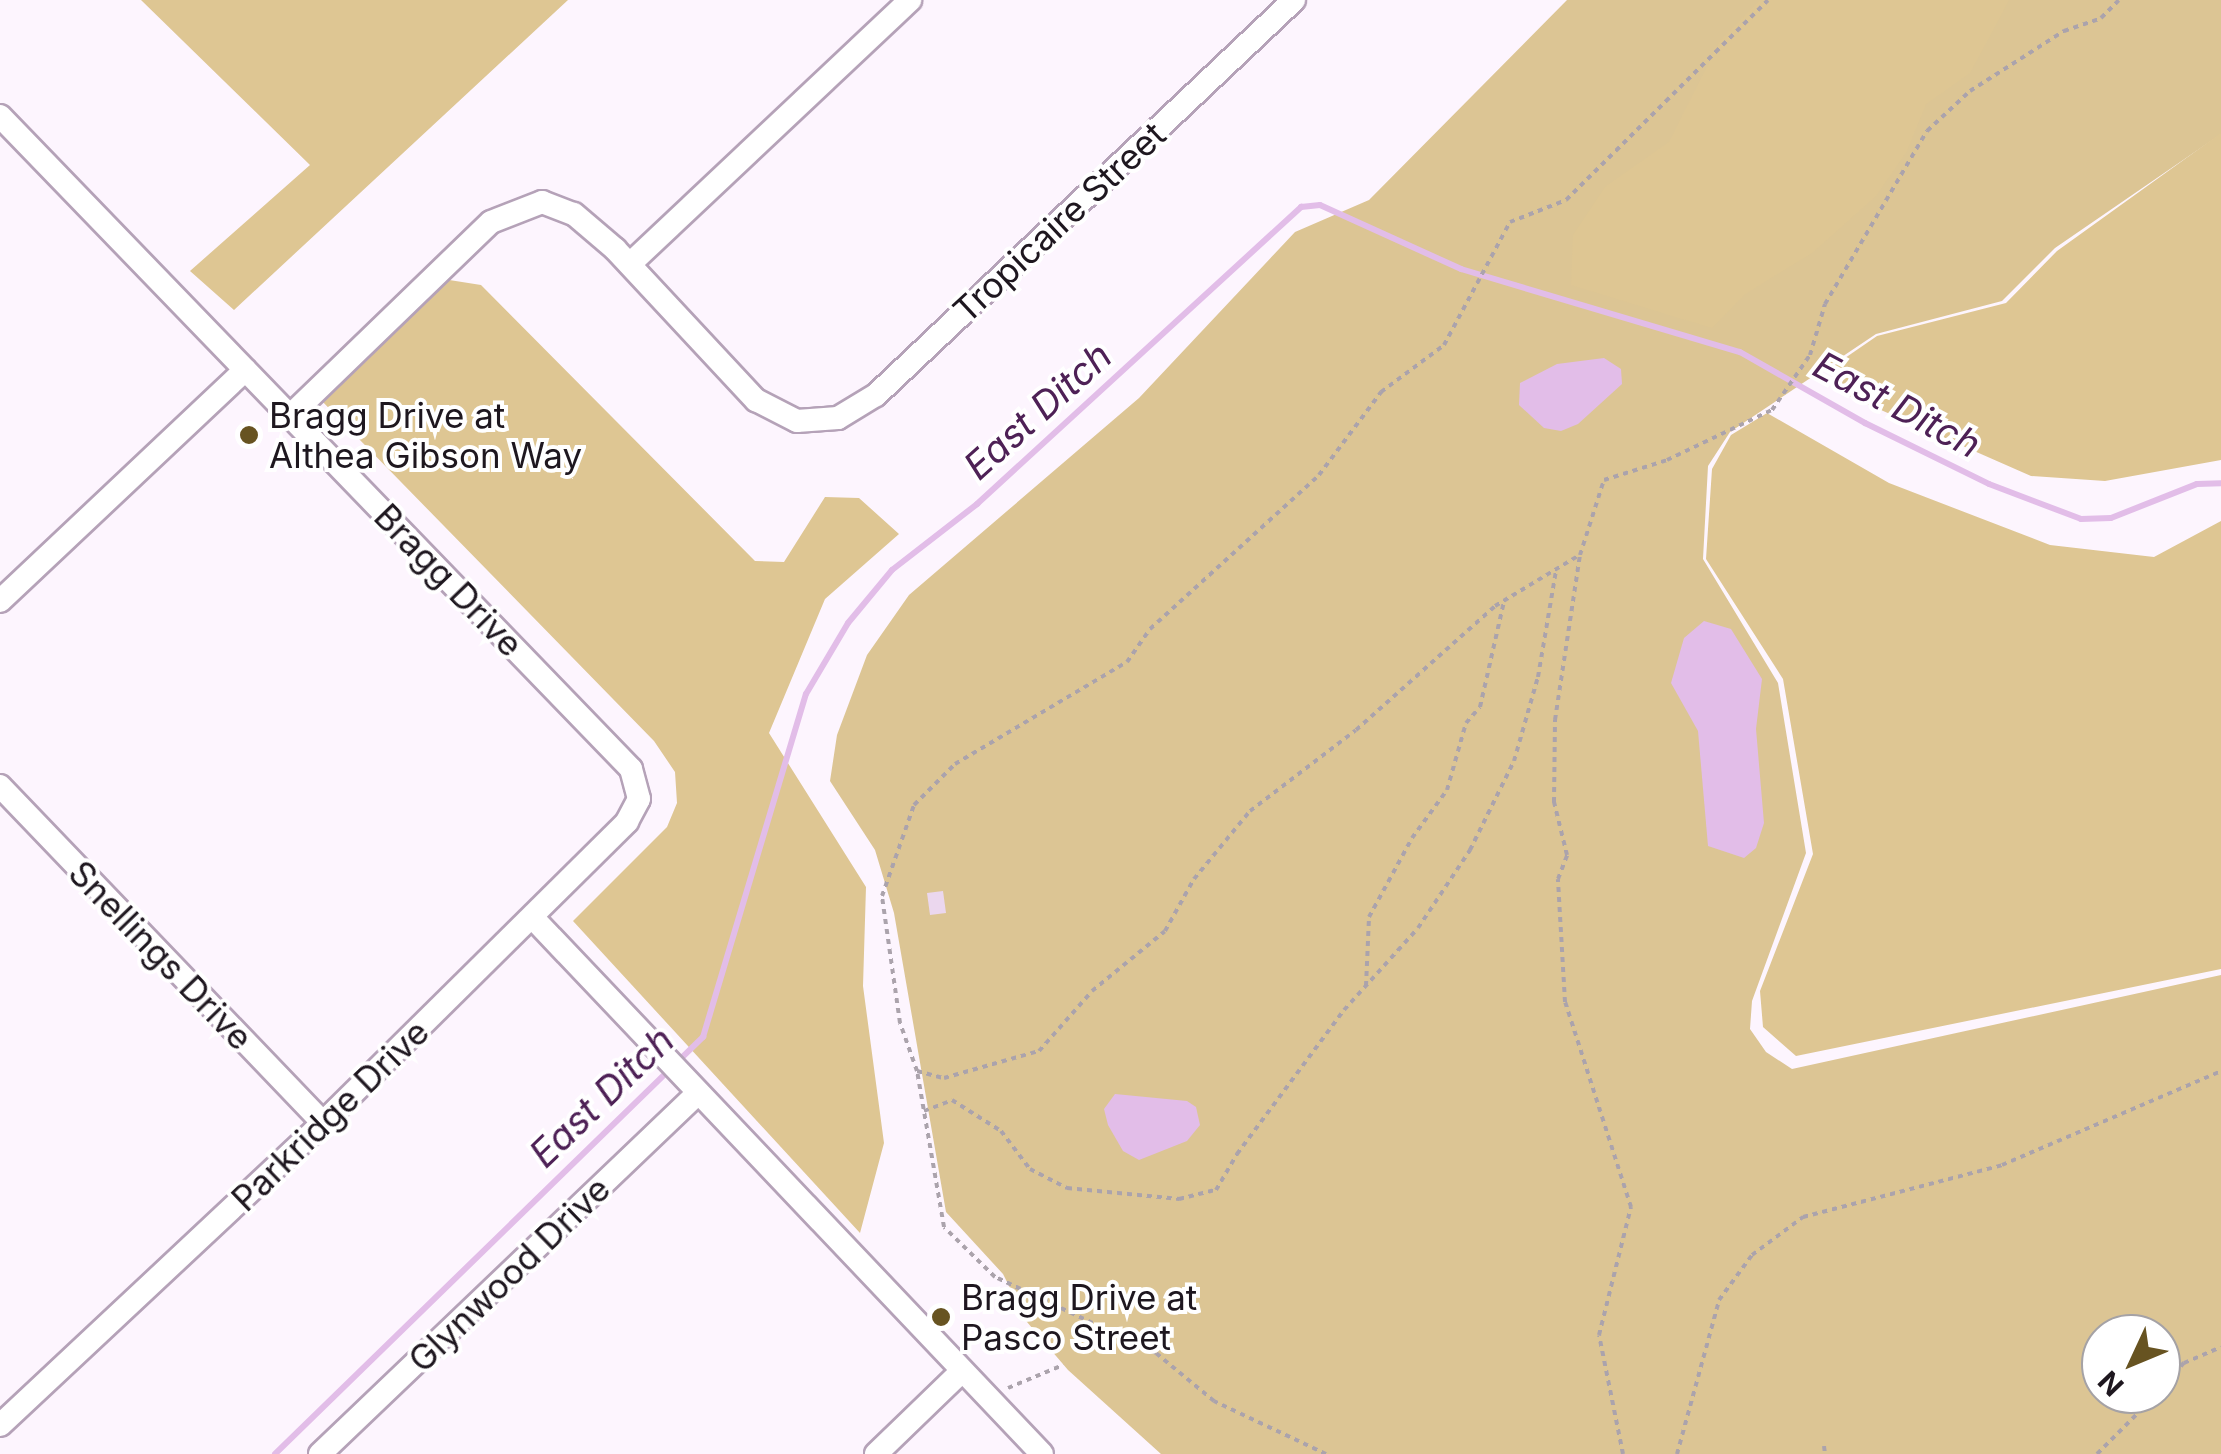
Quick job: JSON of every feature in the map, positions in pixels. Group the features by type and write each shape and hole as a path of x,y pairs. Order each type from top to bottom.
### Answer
{"street":[{"path":"290,416 436,269 516,207 556,204 630,264 910,0"},
{"name":"Tropicaire Street","path":"630,264 756,400 811,423 838,418 876,395 1294,0"},
{"name":"Bragg Drive","path":"0,116 632,770 638,791"},
{"path":"0,601 246,370"},
{"name":"Snellings Drive","path":"0,786 323,1124"},
{"name":"Parkridge Drive","path":"0,1425 323,1124 533,918 627,822 638,791"},
{"path":"533,918 1042,1454"},
{"name":"Glynwood Drive","path":"320,1454 691,1086"},
{"path":"876,1454 961,1372"}],"path":[{"path":"1326,1454 1214,1401 1156,1353 996,1277 944,1227 917,1071 900,1023 882,896 914,806 976,749 1127,662 1150,629 1319,474 1381,392 1444,345 1474,299 1510,222 1566,200 1768,0"},
{"path":"1624,1454 1599,1335 1631,1207 1565,1002 1558,879 1568,855 1554,802 1555,720 1580,555 1604,480 1668,460 1772,410 1816,342 1825,304 1927,131 1970,91 2064,32 2100,18 2119,0"},
{"path":"917,1071 944,1078 1040,1052 1092,991 1165,930 1194,879 1250,811 1504,601 1580,555"},
{"path":"924,1111 952,1100 1001,1131 1030,1169 1066,1188 1179,1199 1216,1190 1366,986 1418,928 1470,850 1514,761 1538,677 1556,570"},
{"path":"1366,986 1369,918 1412,838 1448,790 1466,722 1486,688 1504,601"},
{"path":"1676,1454 1719,1300 1752,1255 1802,1218 2002,1165 2221,1070"},
{"path":"2181,1366 2221,1347"},
{"path":"985,1397 1064,1364"},
{"path":"2097,1454 2136,1414"},
{"path":"1824,1446 1824,1454"}],"shaded area":[{"path":"141,0 568,0 234,310 190,271 310,165"},
{"path":"1567,0 2221,0 2221,134 2055,248 2002,301 1876,334 1730,432 1708,466 1703,559 1778,683 1806,853 1752,1001 1750,1029 1766,1052 1792,1069 2221,975 2221,1454 1161,1454 1068,1370 1027,1322 1003,1274 946,1212 894,913 875,850 830,781 837,735 867,655 909,595 1139,398 1295,232 1369,200"},
{"path":"1760,0 2009,0 1970,73 1926,104 1907,151 1876,196 1812,253 1745,294 1712,328 1571,285 1573,235 1605,187 1669,142 1720,41"},
{"path":"2221,133 2221,460 2105,481 2031,476 1840,392 1829,369 1877,336 2006,303 2057,251"},
{"path":"443,279 481,285 755,561 784,562 825,497 859,498 899,534 825,599 769,733 866,887 863,986 884,1143 860,1233 573,921 667,827 677,803 675,772 654,741 317,396"},
{"path":"1604,358 1621,369 1622,384 1578,424 1561,431 1544,428 1519,405 1520,383 1557,364"},
{"path":"1767,413 1889,483 2050,545 2154,557 2221,521 2221,969 1796,1056 1763,1027 1760,991 1813,854 1783,679 1706,559 1712,469 1731,435"},
{"path":"1704,621 1731,629 1762,679 1756,729 1764,823 1756,848 1744,858 1708,846 1698,731 1671,683 1684,638"},
{"path":"1115,1094 1187,1101 1196,1107 1200,1125 1187,1141 1139,1160 1123,1151 1108,1125 1104,1109"}],"building":[{"path":"943,891 946,913 930,915 927,893"}],"waterway":[{"name":"East Ditch","path":"275,1454 703,1037 806,694 848,623 892,570 977,504 1301,207 1320,205 1461,269 1740,352 1865,423 1989,484 2081,519 2111,518 2197,484 2221,483"}],"place":[{"name":"Bragg Drive at Althea Gibson Way","path":"249,435"},
{"name":"Bragg Drive at Pasco Street","path":"941,1317"}]}
